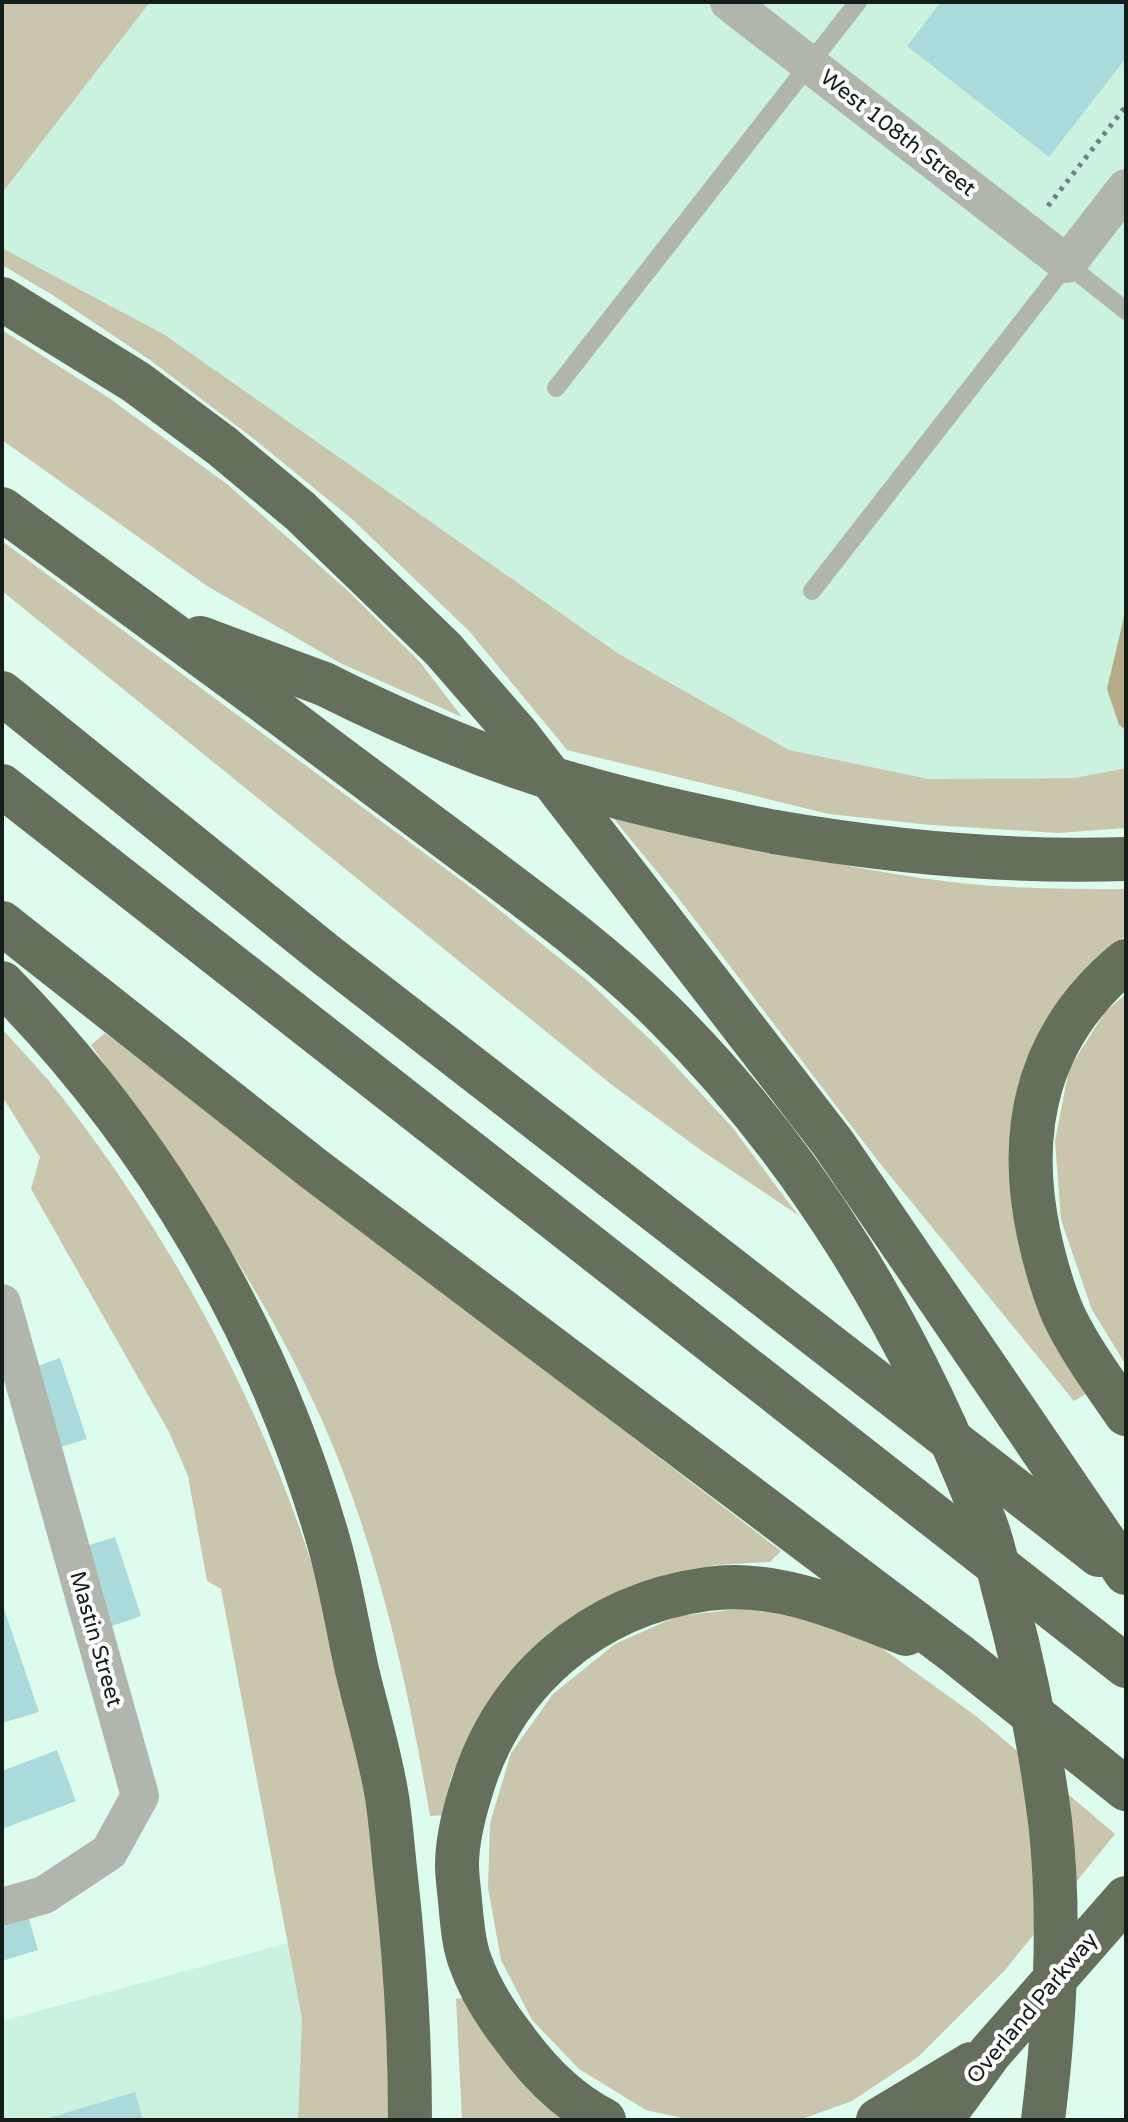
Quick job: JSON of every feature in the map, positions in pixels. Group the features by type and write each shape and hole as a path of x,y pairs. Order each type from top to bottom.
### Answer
{"highway":[{"path":"2,299 136,382 222,446 300,511 443,649 517,734 833,1143 1126,1574"},
{"path":"2,509 577,935 661,1011 723,1077 793,1164 861,1264 917,1364 986,1524 1027,1677 1050,1824 1055,1944 1050,2062 1043,2120"},
{"path":"153,621 324,684 386,715 455,743 575,786 662,809 857,846 945,856 1024,860 1126,859"},
{"path":"2,693 325,954 1126,1574"},
{"path":"2,786 1126,1666"},
{"path":"2,923 351,1197 957,1654 1126,1789"},
{"path":"1126,961 1102,981 1057,1044 1033,1114 1028,1164 1044,1259 1064,1315 1126,1414"},
{"path":"2,983 70,1059 121,1123 181,1209 237,1306 289,1424 327,1536 387,1797 401,1922 410,2062 410,2120"},
{"path":"604,2120 567,2095 534,2065 486,1999 469,1958 457,1865 462,1821 475,1776 493,1733 510,1705 533,1676 591,1629 627,1611 708,1588 746,1587 816,1601 957,1654"},
{"name":"Overland Parkway","path":"941,2120 990,2053 1117,1909"},
{"path":"878,2120 990,2053"}],"street":[{"name":"West 108th Street","path":"729,2 1067,264"},
{"path":"1067,264 1126,188"},
{"name":"Mastin Street","path":"2,1303 140,1796 109,1852 44,1895 2,1907"}],"lane":[{"path":"556,388 858,2"},
{"path":"812,591 1067,264 1126,311"}],"path":[{"path":"1027,233 1126,106"}],"shaded area":[{"path":"2,2 1126,2 1126,768 1074,778 929,779 789,750 619,654 165,335 2,248"},
{"path":"2,2 150,2 2,193"},
{"path":"2,248 165,335 619,654 789,750 929,779 1074,778 1126,768 1126,828 1058,833 931,825 829,814 567,750 469,631 352,519 150,360 2,265"},
{"path":"2,330 109,398 227,484 348,591 420,662 462,717 340,663 207,586 2,440"},
{"path":"2,541 473,889 588,981 658,1047 732,1127 798,1215 702,1151 612,1085 2,591"},
{"path":"1126,608 1126,730 1119,725 1107,689"},
{"path":"609,813 776,852 902,875 1012,887 1126,889 1126,936 1113,945 1024,1071 1089,1392 1074,1401 878,1161 676,895"},
{"path":"1126,994 1126,1365 1092,1310 1061,1220 1055,1141 1069,1069 1105,1012"},
{"path":"2,1029 62,1097 158,1235 239,1382 303,1538 328,1618 358,1751 381,1909 402,2120 298,2120 302,2019 221,1589 207,1581 188,1476 169,1432 31,1189 40,1157 2,1096"},
{"path":"105,1033 781,1551 770,1562 715,1565 646,1584 469,1740 451,1777 444,1815 430,1816 409,1705 383,1594 328,1433 281,1338 231,1251 91,1045"},
{"path":"748,1608 812,1617 872,1641 976,1716 1115,1834 1005,1970 918,2057 852,2101 799,2120 691,2120 646,2110 579,2069 532,2020 501,1960 488,1888 490,1823 511,1753 553,1694 615,1644 678,1616"},
{"path":"288,1943 302,2019 298,2120 2,2120 2,2021"},
{"path":"471,1997 581,2120 462,2120 456,1999"}],"building":[{"path":"941,2 1126,2 1126,58 1049,157 907,46"},
{"path":"60,1358 87,1439 55,1449 29,1369"},
{"path":"115,1537 141,1616 112,1626 86,1546"},
{"path":"2,1603 39,1712 2,1723"},
{"path":"57,1750 76,1801 2,1829 2,1771"},
{"path":"29,1919 38,1950 2,1961 2,1927"},
{"path":"135,2092 143,2120 45,2120 45,2119"}]}
